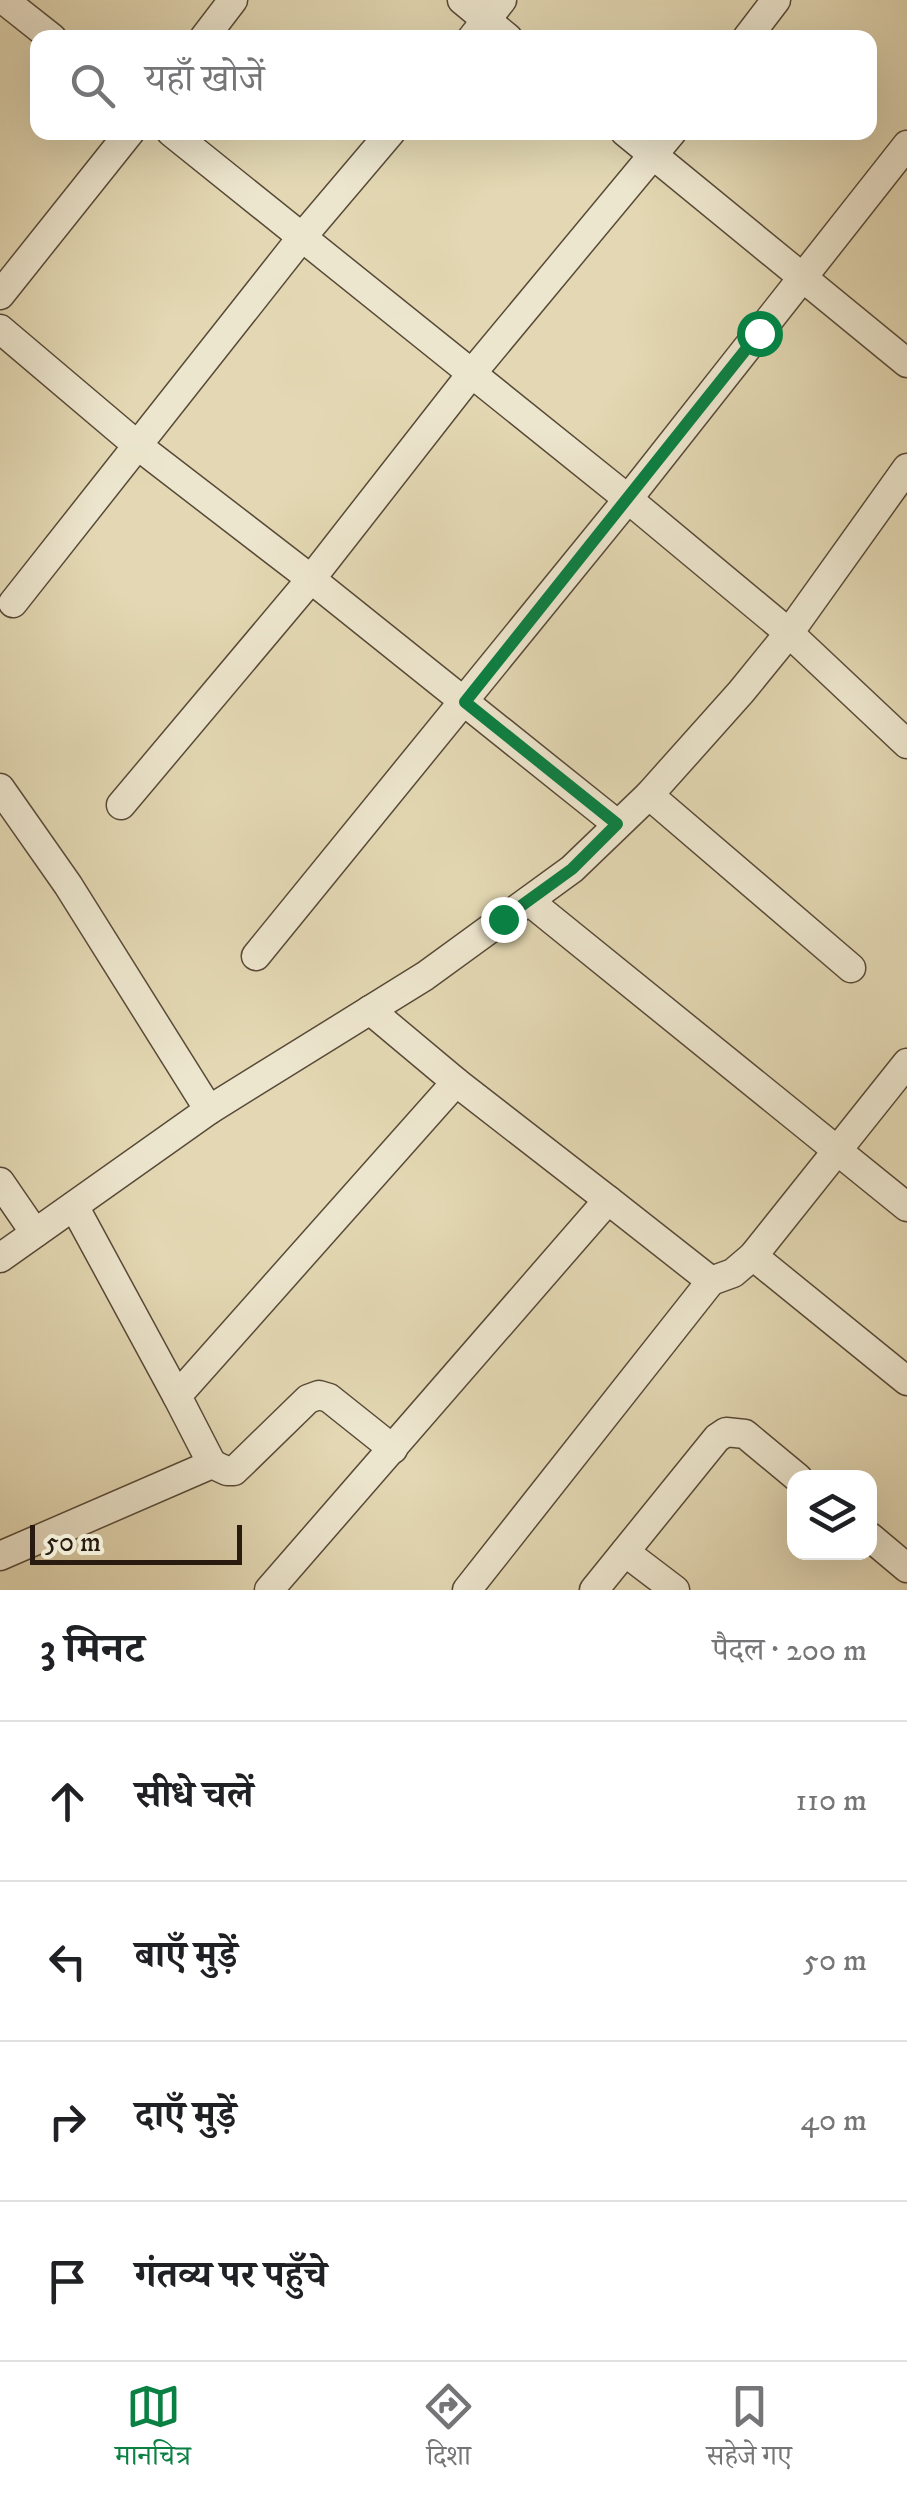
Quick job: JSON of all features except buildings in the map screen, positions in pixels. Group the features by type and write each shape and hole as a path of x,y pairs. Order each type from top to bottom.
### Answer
{"street":[{"path":"4,0 42,30"},
{"path":"210,30 233,0"},
{"path":"462,0 492,24"},
{"path":"752,30 776,0"},
{"path":"0,295 124,140"},
{"path":"181,140 628,499 789,633 907,744"},
{"path":"13,603 302,236 384,140"},
{"path":"634,140 907,363"},
{"path":"122,806 666,140"},
{"path":"256,956 628,499 907,145"},
{"path":"0,330 137,446 617,824"},
{"path":"0,1258 210,1110 425,976 572,869 649,795 742,692 907,468"},
{"path":"0,788 68,885 210,1110"},
{"path":"649,795 851,968"},
{"path":"529,900 907,1207"},
{"path":"370,1010 710,1281"},
{"path":"467,1590 710,1281 732,1273 753,1256 907,1064"},
{"path":"178,1396 456,1082"},
{"path":"0,1182 35,1233"},
{"path":"269,1590 608,1200"},
{"path":"74,1206 212,1464 234,1470 308,1399 319,1395 329,1398 393,1448"},
{"path":"753,1256 907,1381"},
{"path":"594,1590 726,1432 745,1434 788,1470"},
{"path":"0,1556 212,1464"},
{"path":"877,1543 907,1568"},
{"path":"625,1552 675,1590"}],"route":[{"path":"503,919 572,869 617,824 465,702 759,333"}]}
